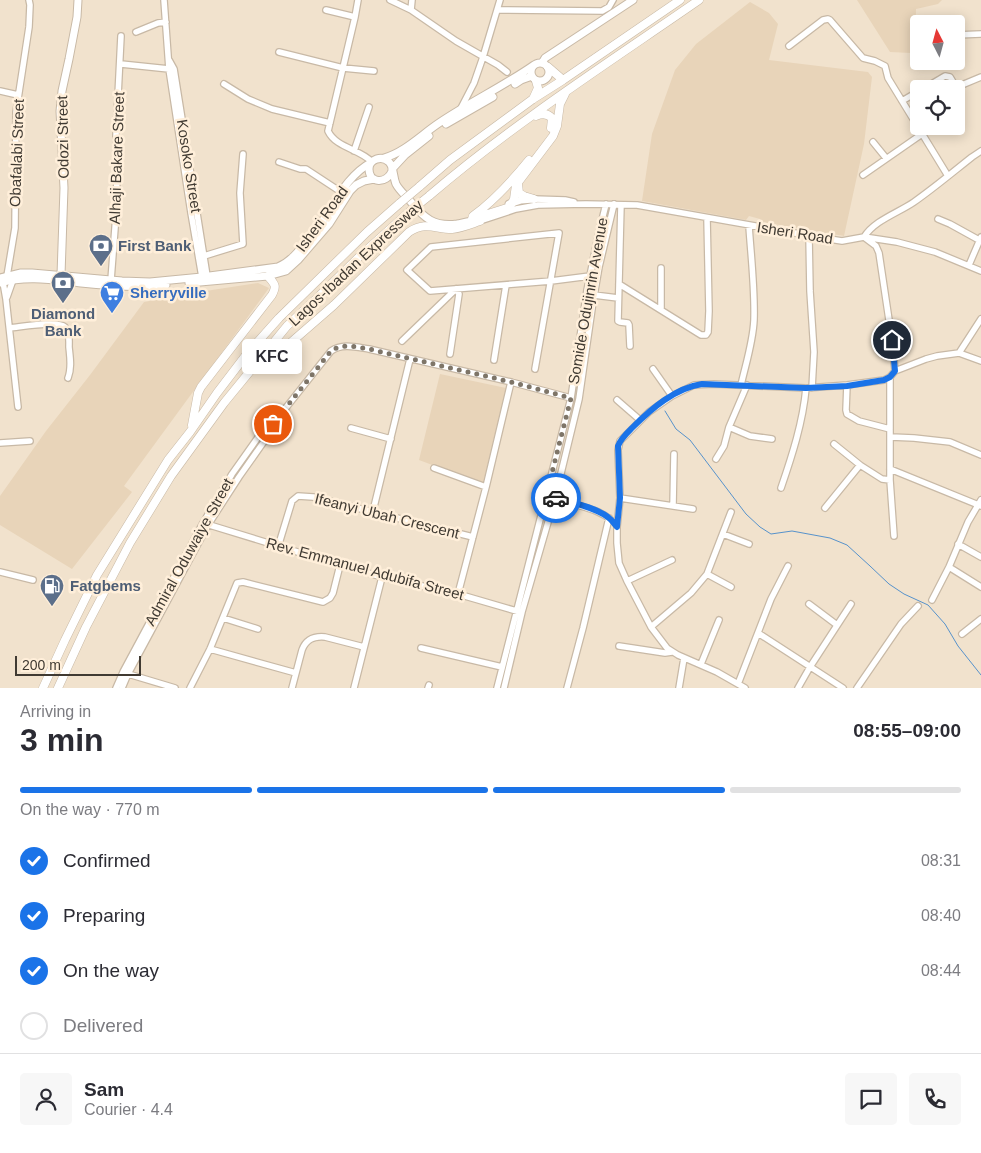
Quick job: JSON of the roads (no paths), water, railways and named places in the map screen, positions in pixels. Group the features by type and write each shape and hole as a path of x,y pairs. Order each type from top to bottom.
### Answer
{"highway":[{"name":"Lagos-Ibadan Expressway","path":"43,688 97,574 168,460 246,355 279,318 367,232 450,160 534,99 680,0"},
{"name":"Lagos-Ibadan Expressway","path":"58,688 86,627 134,536 187,453 224,403 287,326 367,250 460,169 699,0"},
{"path":"541,65 564,80"},
{"path":"534,78 538,88 534,99"},
{"path":"465,222 510,207 516,185 553,136 557,126 561,99 568,91"},
{"path":"260,358 288,345 334,305 409,232 425,226 454,229 477,219 528,162 549,134 552,118 541,114 523,123"},
{"path":"518,182 519,192 524,196 534,199"},
{"path":"190,432 198,392 272,295 276,287 268,276"}],"main road":[{"name":"Odozi Street","path":"60,275 64,188 60,111 62,91 76,24 78,0"},
{"path":"384,158 395,155 460,110 541,65 545,58 633,0"},
{"path":"383,180 387,179 392,170 406,155 434,131 521,80 534,78 542,82 547,79 550,73 541,65"},
{"path":"534,78 531,70 541,65"},
{"name":"Isheri Road","path":"5,280 21,273 32,273 150,282 278,267 295,256 353,176 378,158 384,158 391,164 396,184 421,213 438,223 465,222 477,219 512,203 534,199"},
{"path":"372,162 369,166 369,171 374,179 396,184"},
{"name":"Isheri Road","path":"5,280 32,278 97,284 151,286 268,276 286,271 291,267 329,224 350,191 356,185 374,179"},
{"name":"Isheri Road","path":"421,213 441,221 477,219"}],"street":[{"name":"Obafalabi Street","path":"5,280 15,228 15,136 18,94 29,27 29,0"},
{"name":"Kosoko Street","path":"164,0 169,69 204,276"},
{"path":"358,0 356,17 328,131 335,140 368,157 372,162"},
{"path":"390,0 411,10 456,41 508,72"},
{"path":"411,10 412,0"},
{"path":"460,110 471,91 500,0"},
{"path":"497,10 602,11 609,7 613,0"},
{"path":"326,10 356,17"},
{"path":"789,46 828,18 863,58 885,66 888,78 910,114"},
{"path":"136,32 158,23 166,22"},
{"path":"965,35 981,34"},
{"name":"Alhaji Bakare Street","path":"111,280 117,202 116,135 121,36"},
{"path":"279,52 343,68 374,71"},
{"name":"Kosoko Street","path":"168,58 174,69 194,213 204,256 204,276"},
{"path":"120,64 169,69"},
{"path":"938,80 945,76 950,77 952,80"},
{"path":"965,84 981,77"},
{"path":"224,84 248,99 272,109 330,123"},
{"path":"0,91 18,94"},
{"path":"902,101 910,96"},
{"path":"354,151 369,107"},
{"path":"863,175 920,135"},
{"path":"923,135 948,176"},
{"path":"873,142 886,158"},
{"path":"895,371 879,253 876,246 864,237 871,229 913,202 981,151"},
{"path":"204,256 243,244 240,193 243,154"},
{"path":"279,162 300,169 306,169 341,192"},
{"name":"Isheri Road","path":"534,199 565,200 586,204"},
{"name":"Somide Odujinrin Avenue","path":"497,688 520,612 547,492 571,398 581,324 606,204"},
{"path":"504,688 520,612 555,498 579,399 594,295 614,204"},
{"name":"Isheri Road","path":"477,219 538,205 637,205 842,241 864,237 897,242 928,250 981,270"},
{"path":"621,205 618,321 628,323 629,325 630,346"},
{"path":"619,284 701,335 706,335 708,332 709,311 707,218"},
{"path":"938,220 980,238 969,265"},
{"path":"716,459 724,446 744,385 751,342 754,303 749,226"},
{"path":"599,232 620,234"},
{"path":"535,369 551,281 559,233 431,247 407,270 430,290 506,285 551,281 590,276"},
{"path":"781,488 801,421 809,388 814,352 810,308 809,236"},
{"path":"660,268 661,309"},
{"path":"5,280 18,407"},
{"path":"5,280 9,289 6,299"},
{"path":"494,360 506,285"},
{"path":"402,341 456,289"},
{"path":"450,354 459,294 456,289"},
{"path":"594,295 618,298"},
{"path":"959,353 981,319"},
{"path":"10,328 56,324 64,326 68,332 71,366 68,378"},
{"name":"Admiral Oduwaiye Street","path":"116,688 126,673 206,524 270,433 273,424 335,348 354,346 511,382 571,398"},
{"path":"745,688 701,664 672,652 658,638 651,627 627,581 619,563 617,527 620,498 618,446 620,441 649,412 672,396 694,385 809,388 847,386 884,380 895,371 926,359 959,353 981,361"},
{"path":"373,511 410,359"},
{"path":"652,368 672,396"},
{"path":"890,377 890,480 894,536"},
{"path":"574,381 582,382"},
{"path":"458,594 511,382"},
{"path":"847,386 847,414 859,421 890,429"},
{"path":"617,400 640,420"},
{"path":"730,427 750,436 772,440"},
{"path":"351,428 391,439"},
{"path":"891,437 909,437 950,442 981,455"},
{"path":"0,443 30,440"},
{"path":"834,444 860,465 882,479 890,480"},
{"path":"673,506 674,454"},
{"path":"825,508 860,465"},
{"path":"434,468 486,487"},
{"path":"890,469 980,504 968,522 949,568 932,600"},
{"path":"547,492 555,498 583,506 609,518 617,527"},
{"name":"Ifeanyi Ubah Crescent","path":"278,547 292,500 298,496 313,497 373,511 473,537"},
{"path":"620,498 693,509"},
{"path":"651,627 691,593 706,574 731,512"},
{"path":"567,688 609,518"},
{"name":"Rev. Emmanuel Adubifa Street","path":"206,524 382,577 458,594 520,612"},
{"path":"723,534 749,544"},
{"path":"958,544 981,557"},
{"path":"627,581 672,560"},
{"path":"190,688 224,618 237,582 240,581 323,602 333,593 340,565"},
{"path":"738,684 771,599 788,566"},
{"path":"949,568 981,586"},
{"path":"0,572 33,580"},
{"path":"706,574 731,587"},
{"path":"354,688 382,577"},
{"path":"809,604 837,625"},
{"path":"798,688 851,604"},
{"path":"857,688 901,624 918,606"},
{"path":"224,618 258,630"},
{"path":"962,634 981,619"},
{"path":"701,664 719,620"},
{"path":"758,634 843,688"},
{"path":"292,688 304,645 314,637 325,637 364,647"},
{"path":"619,646 665,653 672,652"},
{"path":"421,648 502,667"},
{"path":"210,649 296,673"},
{"path":"679,688 684,658"},
{"path":"126,673 176,688"},
{"name":"Admiral Oduwaiye Street","path":"122,688 126,673"}],"waterway":[{"path":"665,411 676,429 690,440 746,514 760,527 771,534 792,531 830,538 847,545 889,584 904,594 928,605 945,624 958,646 981,675"}],"place":[{"name":"First Bank","path":"101,267"},
{"name":"Diamond Bank","path":"63,304"},
{"name":"Sherryville","path":"112,314"},
{"name":"KFC","path":"273,424"},
{"name":"Fatgbems","path":"52,607"}]}
